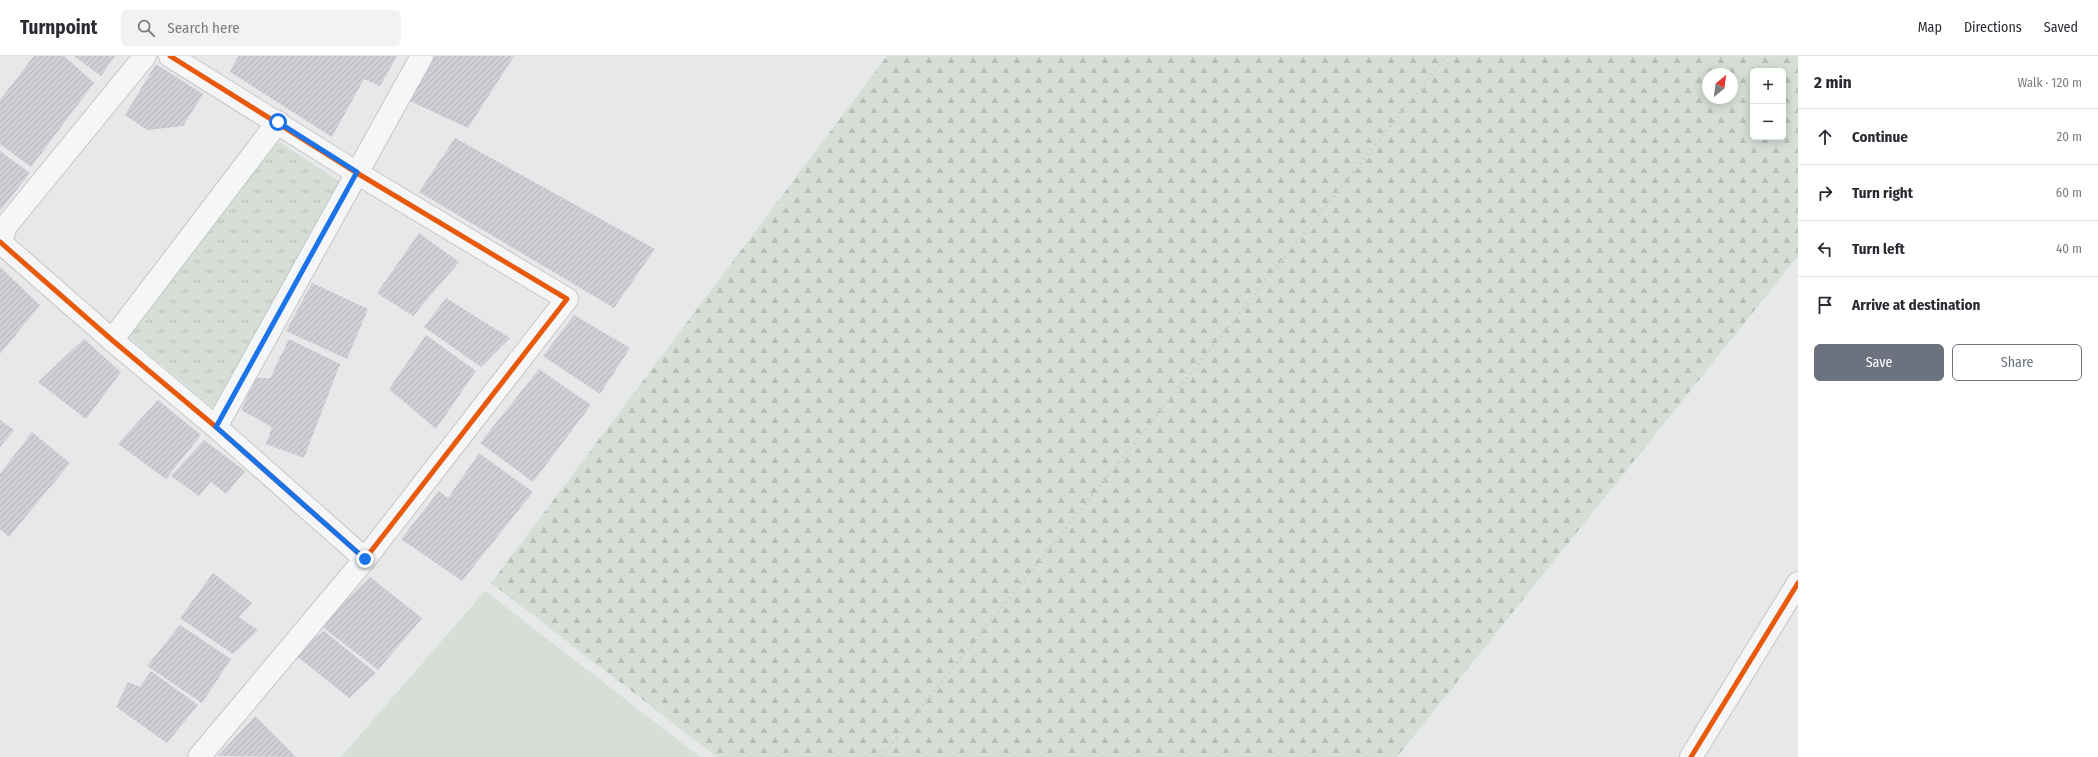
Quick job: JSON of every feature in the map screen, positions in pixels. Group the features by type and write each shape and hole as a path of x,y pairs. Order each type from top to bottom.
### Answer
{"street":[{"path":"145,56 6,226 0,243 112,340 216,427 365,559"},
{"path":"170,56 357,172 567,299 365,559 199,757"},
{"path":"216,427 422,56"},
{"path":"112,340 278,122"},
{"path":"1691,757 1798,583"}],"green space":[{"path":"887,56 1798,56 1798,256 1397,757 717,757 491,583"},
{"path":"272,137 346,186 217,411 125,334"},
{"path":"485,591 700,757 341,757"}],"building":[{"path":"34,56 64,56 94,83 31,167 0,144 0,100"},
{"path":"74,56 115,56 101,76"},
{"path":"238,56 397,56 380,86 364,79 332,137 230,72"},
{"path":"426,56 514,56 468,128 401,97"},
{"path":"156,64 203,94 183,126 147,130 125,115"},
{"path":"455,138 655,249 614,308 419,192"},
{"path":"0,151 30,173 0,211"},
{"path":"419,233 459,262 413,316 377,293"},
{"path":"0,267 40,305 0,354"},
{"path":"312,283 368,309 347,359 286,331"},
{"path":"446,298 510,338 481,367 424,327"},
{"path":"574,315 630,348 600,394 543,356"},
{"path":"426,335 476,371 436,429 389,389"},
{"path":"84,339 121,372 86,419 38,382"},
{"path":"289,339 340,364 304,458 266,444 272,427 241,410 256,378 270,378"},
{"path":"539,369 591,405 533,482 480,443"},
{"path":"158,400 201,435 166,479 118,444"},
{"path":"0,420 14,430 0,447"},
{"path":"32,432 70,463 9,537 0,529 0,474"},
{"path":"204,440 245,471 226,494 211,482 199,496 171,476"},
{"path":"479,453 533,492 462,581 401,539 439,491 448,498"},
{"path":"213,573 252,603 239,617 258,630 233,654 180,618"},
{"path":"370,577 422,618 378,670 320,625"},
{"path":"180,625 231,659 202,703 147,666"},
{"path":"324,631 376,673 349,698 293,653"},
{"path":"151,671 198,705 167,743 116,707 128,682 140,687"},
{"path":"255,716 296,757 218,756"}],"railway":[{"path":"881,757 1447,56"}],"cycle path":[{"path":"0,242 112,340 216,427 365,559 567,299 357,173 170,56"},
{"path":"1691,757 1798,583"}],"route":[{"path":"278,122 357,172 216,427 365,559"}]}
